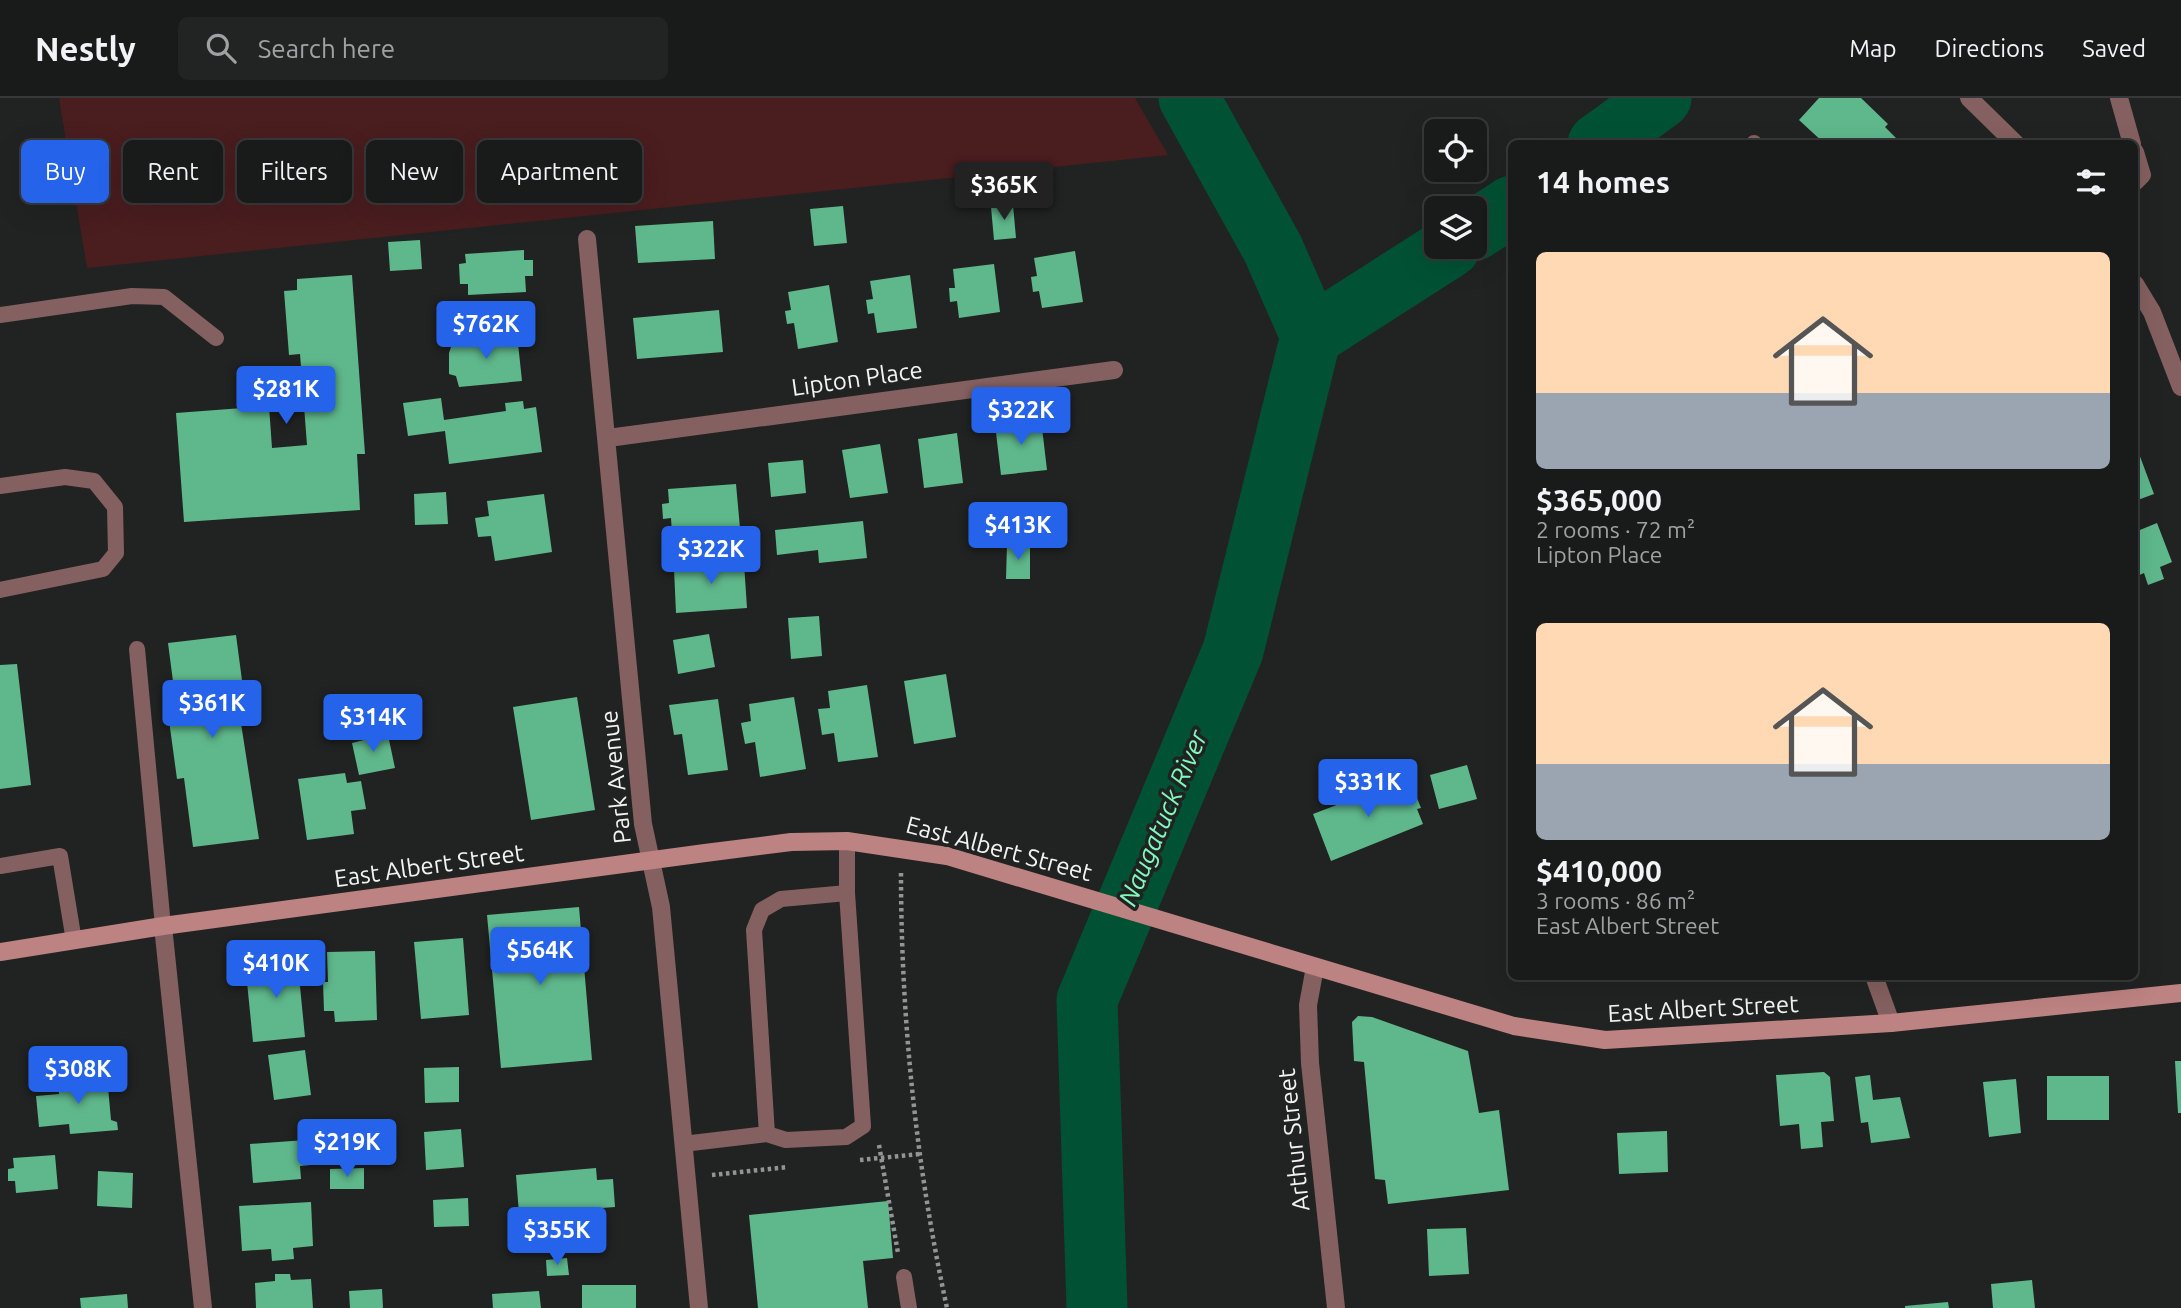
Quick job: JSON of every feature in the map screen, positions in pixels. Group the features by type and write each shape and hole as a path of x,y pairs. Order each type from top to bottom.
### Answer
{"main road":[{"name":"East Albert Street","path":"0,953 163,926 650,860 791,842 847,841 902,847 947,856 1514,1026 1605,1040 1891,1023 2181,993"}],"street":[{"path":"1969,98 2012,140"},
{"path":"2119,98 2131,140"},
{"path":"2138,162 2142,175 2138,179"},
{"name":"Park Avenue","path":"587,239 643,824 661,907 699,1308"},
{"path":"2138,296 2143,316 2181,387"},
{"name":"Lipton Place","path":"608,438 1114,370"},
{"path":"163,926 203,1308"},
{"name":"Arthur Street","path":"1315,967 1308,1005 1310,1063 1336,1308"},
{"path":"1875,980 1891,1023"}],"lane":[{"path":"0,314 132,296 164,297 216,338"},
{"path":"0,486 65,477 93,481 115,507 116,553 103,569 0,590"},
{"path":"137,649 163,926"},
{"path":"683,1143 767,1134 786,1140 816,1140 846,1137 863,1126 847,892 847,841"},
{"path":"0,866 60,856 75,941"},
{"path":"767,1134 754,930 762,910 780,899 847,892"},
{"path":"904,1277 909,1308"}],"path":[{"path":"902,847 905,980 918,1140 933,1245 947,1308"},
{"path":"863,1126 879,1143 893,1233 904,1277"}],"shaded area":[{"path":"59,98 1135,98 1168,155 87,268 76,203 109,203 109,140 66,140"}],"building":[{"path":"1819,98 1861,98 1888,124 1885,127 1898,140 1821,140 1799,120"},
{"path":"1013,205 1016,238 994,240 991,207"},
{"path":"843,206 847,243 814,246 810,209"},
{"path":"713,221 715,259 638,263 635,226"},
{"path":"420,240 422,269 390,271 388,242"},
{"path":"524,250 524,260 533,260 533,276 525,276 526,292 468,295 468,284 460,284 459,264 466,263 465,254"},
{"path":"1075,251 1083,302 1042,308 1039,291 1033,292 1031,277 1037,276 1034,258"},
{"path":"994,264 1000,312 959,318 957,301 950,302 949,288 955,288 953,269"},
{"path":"352,275 365,454 357,454 360,510 184,522 176,413 269,406 272,448 307,445 300,354 289,355 284,291 297,290 297,279"},
{"path":"910,275 917,328 877,333 874,313 868,314 866,300 873,299 870,281"},
{"path":"829,285 838,342 798,349 794,323 787,324 785,311 791,310 788,292"},
{"path":"719,310 723,352 637,359 633,318"},
{"path":"517,334 522,381 459,387 456,376 449,374 449,353 453,341"},
{"path":"441,398 444,420 506,411 505,403 523,401 524,409 536,407 542,452 449,464 445,431 408,436 403,403"},
{"path":"1041,419 1047,470 1001,475 995,424"},
{"path":"957,433 963,483 924,488 918,439"},
{"path":"880,444 888,493 850,498 842,450"},
{"path":"2138,451 2154,494 2138,500"},
{"path":"803,460 806,493 771,497 768,463"},
{"path":"736,484 740,528 672,534 671,518 663,519 662,504 669,503 668,489"},
{"path":"446,492 448,524 415,525 414,494"},
{"path":"544,494 552,552 495,561 491,536 478,537 475,518 489,516 487,501"},
{"path":"863,521 867,558 819,563 818,550 777,555 775,530"},
{"path":"2157,523 2172,562 2160,567 2164,579 2148,585 2144,573 2138,576 2138,531"},
{"path":"1007,545 1030,545 1030,579 1006,579"},
{"path":"726,556 726,565 744,563 747,608 676,613 674,569 699,567 698,558"},
{"path":"819,616 822,656 791,659 788,618"},
{"path":"709,634 715,667 678,674 673,640"},
{"path":"236,635 245,703 238,704 259,839 193,847 184,778 177,779 168,713 177,712 168,643"},
{"path":"17,664 31,785 0,789 0,665"},
{"path":"946,674 956,737 914,744 904,681"},
{"path":"867,685 878,757 838,762 834,733 822,735 818,709 830,708 828,691"},
{"path":"577,697 595,810 531,820 513,707"},
{"path":"794,697 806,769 760,777 755,742 745,744 741,723 751,721 749,704"},
{"path":"718,699 728,770 688,775 682,734 674,735 669,705"},
{"path":"376,731 377,738 388,735 395,768 359,775 352,743 364,740 363,734"},
{"path":"1467,765 1477,799 1439,809 1430,775"},
{"path":"345,773 347,783 361,781 366,809 351,811 354,834 307,840 298,779"},
{"path":"1405,779 1413,799 1417,798 1421,808 1417,809 1423,824 1331,861 1313,814"},
{"path":"579,907 592,1060 501,1068 487,915"},
{"path":"463,938 469,1015 421,1019 414,942"},
{"path":"375,951 377,1020 335,1022 334,1011 324,1011 323,982 328,982 327,952"},
{"path":"297,956 305,1037 253,1042 247,982 254,982 251,960"},
{"path":"1358,1016 1372,1017 1468,1051 1479,1113 1499,1110 1509,1190 1388,1204 1385,1180 1375,1179 1364,1062 1354,1061 1352,1022"},
{"path":"305,1050 311,1095 274,1100 268,1055"},
{"path":"2175,1061 2181,1061 2181,1113 2178,1113"},
{"path":"459,1067 459,1102 425,1103 424,1068"},
{"path":"1824,1072 1830,1077 1834,1121 1821,1122 1823,1147 1801,1149 1799,1124 1780,1126 1776,1075"},
{"path":"1870,1075 1873,1100 1900,1097 1910,1138 1871,1143 1868,1122 1861,1123 1855,1077"},
{"path":"107,1076 111,1120 117,1122 118,1130 70,1134 69,1124 39,1127 36,1096 59,1094 58,1081"},
{"path":"2047,1076 2109,1076 2109,1120 2047,1120"},
{"path":"2016,1079 2021,1133 1989,1137 1983,1082"},
{"path":"461,1129 464,1167 426,1170 424,1132"},
{"path":"1667,1131 1668,1172 1619,1174 1617,1133"},
{"path":"320,1139 322,1164 300,1166 301,1179 253,1183 250,1144"},
{"path":"55,1155 58,1189 16,1193 15,1181 8,1181 8,1169 14,1168 13,1158"},
{"path":"364,1168 364,1189 330,1189 330,1169"},
{"path":"596,1168 597,1180 613,1179 615,1207 519,1214 516,1175"},
{"path":"98,1171 133,1173 132,1208 97,1206"},
{"path":"468,1198 469,1226 434,1227 433,1200"},
{"path":"888,1201 893,1258 863,1261 868,1308 758,1308 749,1215"},
{"path":"311,1202 313,1246 293,1248 294,1259 272,1261 271,1249 242,1251 239,1206"},
{"path":"1466,1228 1469,1274 1429,1276 1427,1229"},
{"path":"567,1258 569,1275 547,1276 546,1260"},
{"path":"275,1274 290,1274 291,1280 311,1279 313,1308 256,1308 255,1283 275,1281"},
{"path":"2032,1280 2035,1308 1993,1308 1991,1284"},
{"path":"582,1285 636,1285 636,1308 582,1308"},
{"path":"382,1289 383,1308 350,1308 349,1291"},
{"path":"539,1291 541,1308 493,1308 492,1294"},
{"path":"127,1294 128,1308 81,1308 80,1298"},
{"path":"1948,1302 1949,1308 1905,1308 1905,1306"}],"waterway":[{"path":"1189,98 1273,249 1311,336"},
{"path":"1603,140 1661,98"},
{"path":"1487,222 1508,209"},
{"path":"1311,336 1431,259"},
{"name":"Naugatuck River","path":"1097,1308 1087,1000 1233,651 1311,336"}]}
